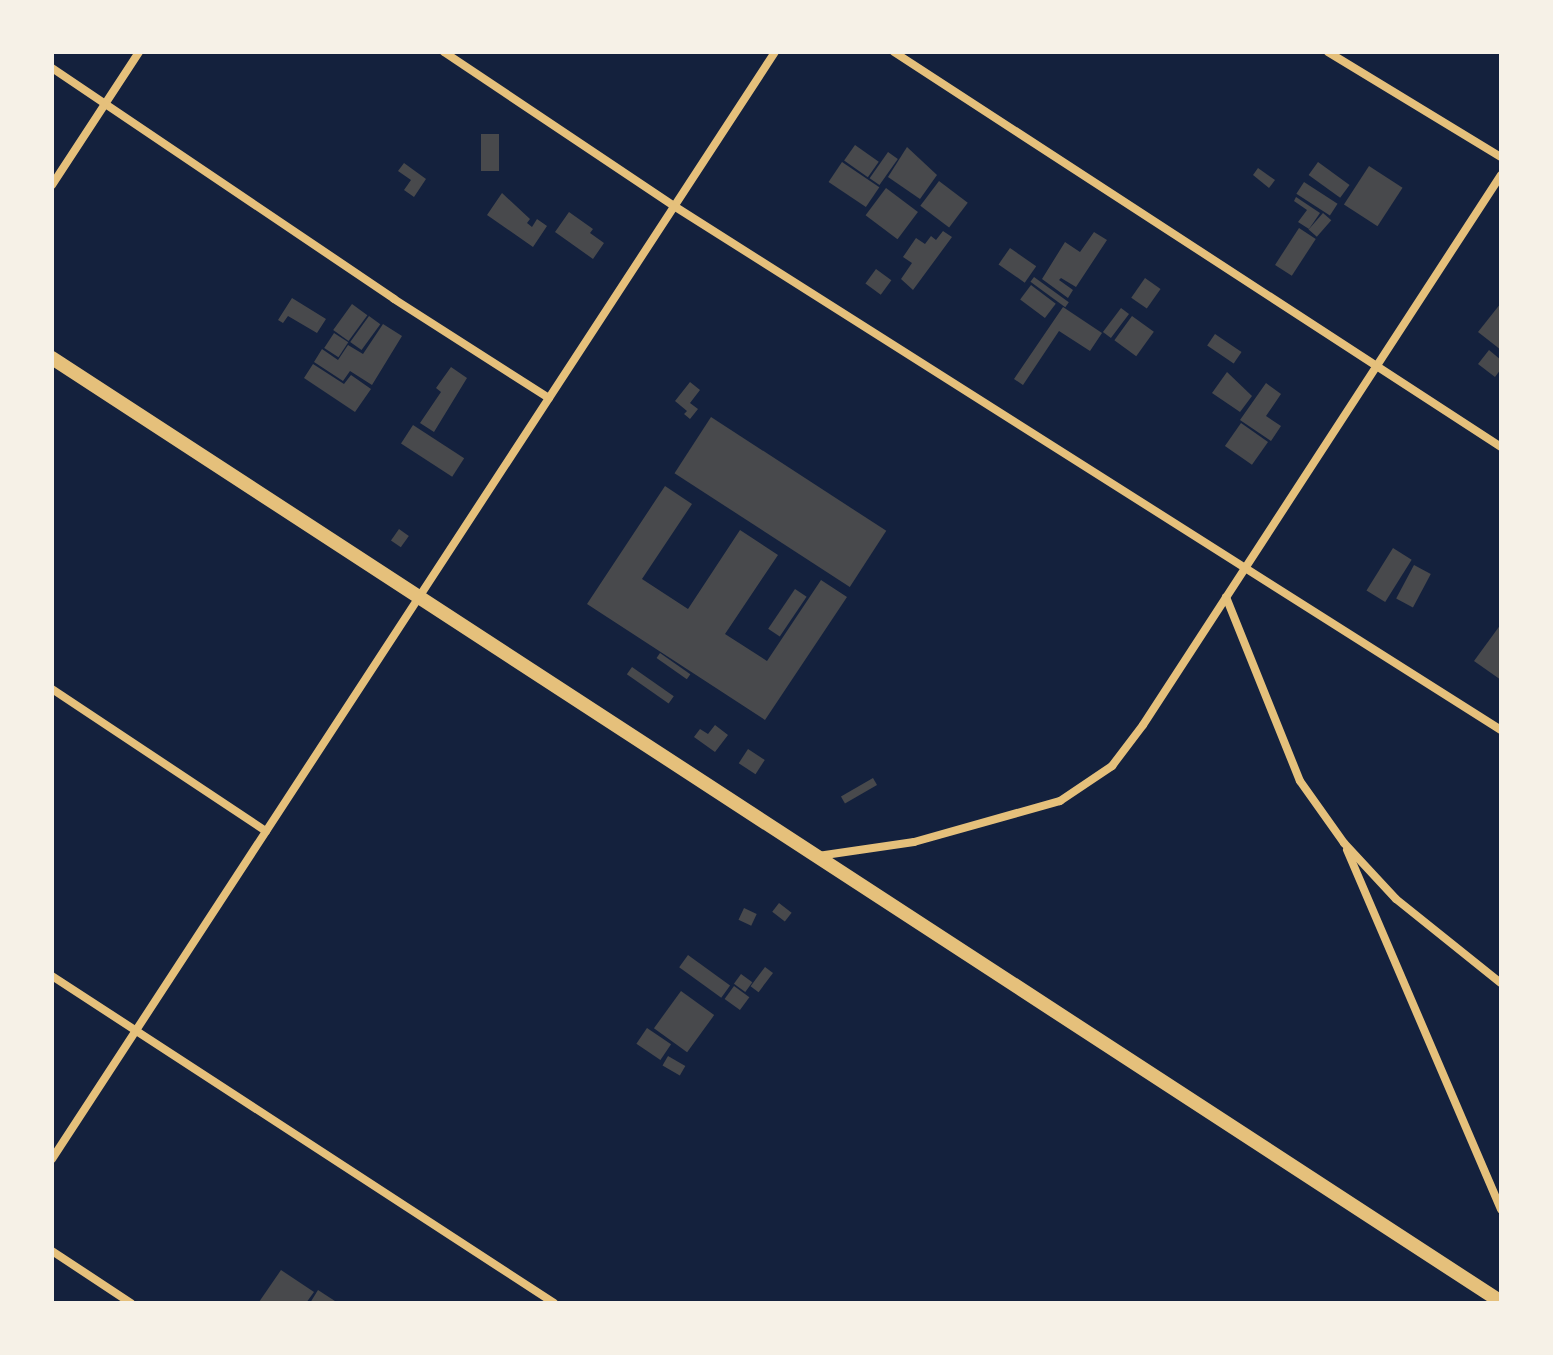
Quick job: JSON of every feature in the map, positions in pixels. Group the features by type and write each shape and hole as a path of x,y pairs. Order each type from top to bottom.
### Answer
{"street":[{"path":"52,185 139,52"},
{"path":"444,52 674,206 1501,730"},
{"path":"52,1159 775,52"},
{"path":"894,52 1501,447"},
{"path":"1328,52 1501,157"},
{"path":"52,68 107,102 394,299 549,398"},
{"path":"817,856 914,842 1060,801 1112,766 1143,725 1501,175"},
{"path":"52,358 1501,1302"},
{"path":"1226,597 1300,781 1344,843 1396,899 1501,983"},
{"path":"52,689 266,831"},
{"path":"1344,843 1501,1209"},
{"path":"52,976 554,1303"},
{"path":"52,1251 131,1303"}],"building":[{"path":"481,134 499,134 499,171 481,171"},
{"path":"855,145 879,162 868,177 844,161"},
{"path":"907,147 937,175 920,199 888,177"},
{"path":"888,152 898,159 879,185 870,178"},
{"path":"842,162 879,187 866,207 829,182"},
{"path":"1318,162 1350,185 1340,198 1309,175"},
{"path":"404,163 426,179 414,197 404,190 411,180 398,171"},
{"path":"1369,166 1403,188 1377,226 1344,205"},
{"path":"1258,168 1275,180 1269,188 1253,175"},
{"path":"939,181 968,203 949,227 920,206"},
{"path":"1304,182 1338,204 1330,216 1296,194"},
{"path":"886,188 918,212 897,239 866,215"},
{"path":"502,193 530,219 527,223 532,227 537,219 547,226 533,247 487,215"},
{"path":"1296,197 1320,213 1309,229 1298,222 1307,210 1294,201"},
{"path":"569,212 593,229 590,233 604,243 593,259 555,232"},
{"path":"1323,213 1331,220 1317,237 1309,230"},
{"path":"1299,228 1316,239 1292,276 1275,265"},
{"path":"943,231 952,237 913,290 901,279 912,263 903,257 916,238 925,244 931,236 936,240"},
{"path":"1094,232 1107,240 1076,287 1061,278 1059,280 1073,290 1068,298 1042,279 1065,242 1080,252"},
{"path":"1010,248 1036,266 1025,283 999,264"},
{"path":"876,269 891,280 881,295 865,284"},
{"path":"1034,277 1069,302 1065,307 1030,282"},
{"path":"1145,278 1161,289 1147,309 1131,298"},
{"path":"1031,285 1056,304 1045,318 1020,299"},
{"path":"292,298 326,319 317,333 288,316 283,323 278,320"},
{"path":"1501,303 1501,350 1478,332"},
{"path":"352,304 367,315 349,341 333,330"},
{"path":"1063,307 1102,333 1090,351 1059,331 1023,385 1014,379"},
{"path":"1121,308 1129,314 1111,338 1103,332"},
{"path":"369,316 380,324 362,350 350,342"},
{"path":"1132,316 1154,332 1136,356 1114,340"},
{"path":"383,324 402,336 372,385 350,371 343,381 314,362 322,349 338,360 348,345 363,354"},
{"path":"334,333 348,342 338,357 324,348"},
{"path":"1215,334 1242,352 1234,364 1207,346"},
{"path":"1489,350 1501,360 1501,369 1495,377 1478,364"},
{"path":"313,364 344,384 351,375 371,389 355,412 304,378"},
{"path":"451,367 467,378 434,432 420,423 441,392 436,388"},
{"path":"1227,372 1252,396 1240,412 1212,393"},
{"path":"690,382 700,390 690,403 698,409 690,419 684,414 687,411 675,401"},
{"path":"1266,383 1281,394 1266,416 1281,426 1271,441 1240,420"},
{"path":"711,417 886,531 850,587 675,473"},
{"path":"1241,423 1268,442 1252,465 1225,446"},
{"path":"413,425 464,458 452,477 401,443"},
{"path":"665,486 692,504 642,579 688,609 740,530 778,555 725,634 767,661 821,580 847,597 765,720 587,604"},
{"path":"399,529 409,536 401,547 391,540"},
{"path":"1393,548 1412,560 1385,602 1367,590"},
{"path":"1414,565 1431,574 1413,607 1396,599"},
{"path":"795,589 807,597 780,637 768,629"},
{"path":"1501,624 1501,680 1474,661"},
{"path":"660,653 690,674 687,679 657,658"},
{"path":"632,667 674,696 669,704 627,674"},
{"path":"715,725 728,735 715,752 694,737 700,729 708,734"},
{"path":"748,749 765,760 756,774 739,763"},
{"path":"873,778 877,785 845,803 841,796"},
{"path":"779,903 792,913 785,922 772,912"},
{"path":"744,908 757,914 751,926 739,920"},
{"path":"688,955 730,986 721,998 679,967"},
{"path":"765,967 773,973 759,992 751,986"},
{"path":"741,974 752,982 745,992 734,984"},
{"path":"734,986 749,997 740,1010 725,999"},
{"path":"681,991 714,1015 687,1052 654,1028"},
{"path":"647,1028 671,1044 660,1060 636,1044"},
{"path":"668,1056 685,1066 680,1076 662,1066"},
{"path":"281,1270 314,1292 306,1303 259,1302"},
{"path":"318,1290 338,1303 310,1303"}]}
